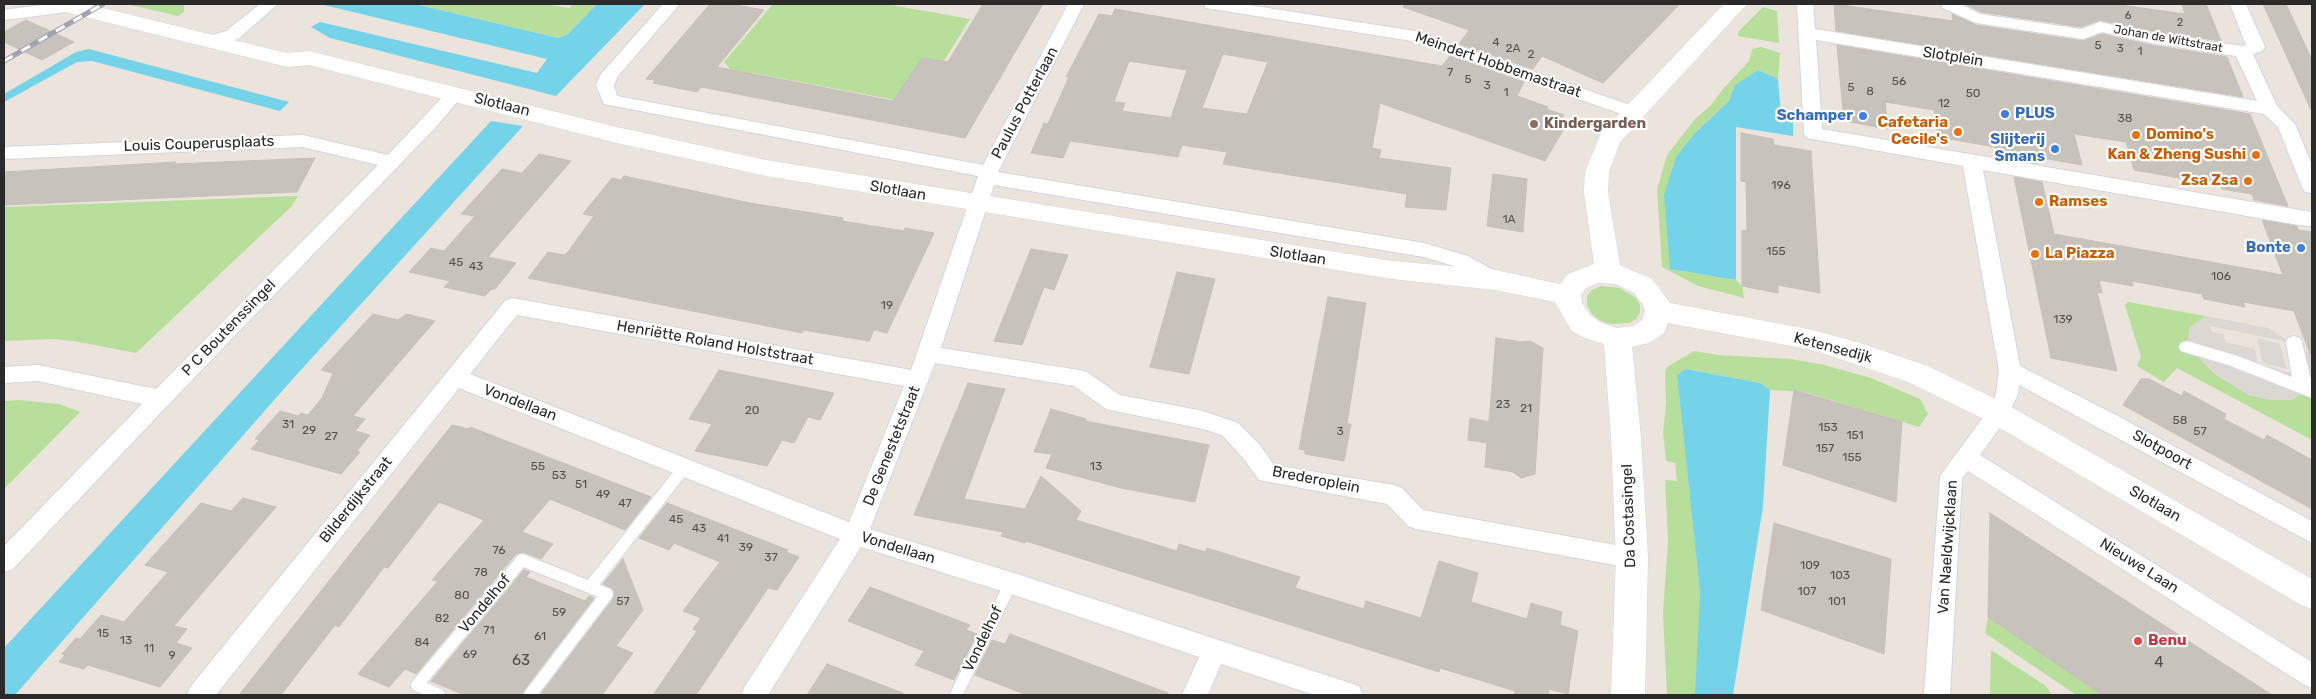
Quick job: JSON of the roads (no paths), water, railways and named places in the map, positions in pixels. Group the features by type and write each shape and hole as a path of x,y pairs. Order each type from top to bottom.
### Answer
{"street":[{"name":"Slotlaan","path":"108,4 220,36 287,60 309,58 617,135 766,168 976,204 1392,270 1495,280 1568,296"},
{"path":"220,36 252,4"},
{"path":"220,36 270,4"},
{"name":"Slotlaan","path":"672,4 610,74 605,85 606,94 610,100 988,175 1424,250 1461,261 1495,280"},
{"name":"Paulus Potterlaan","path":"976,204 988,175 1076,4"},
{"name":"Meindert Hobbemastraat","path":"1212,4 1415,36 1633,112"},
{"path":"1608,273 1597,200 1597,172 1609,139 1736,4"},
{"path":"1805,4 1813,134 2312,219"},
{"name":"Johan de Wittstraat","path":"1949,4 1976,18 2083,34 2100,27 2151,38 2243,52"},
{"path":"2238,4 2256,46 2243,52 2269,109 2286,124 2312,187"},
{"name":"Slotlaan","path":"66,5 220,36"},
{"name":"Slotplein","path":"1806,33 2269,109"},
{"name":"P C Boutenssingel","path":"4,562 160,399 428,125 455,94"},
{"name":"Louis Couperusplaats","path":"4,152 294,141 326,145 391,162"},
{"path":"1972,162 2010,371 2007,394 1998,413"},
{"name":"De Genestetstraat","path":"754,695 856,535 928,354 976,204"},
{"path":"1608,273 1626,277 1642,286 1656,302 1658,311 1654,326 1647,332 1634,337 1617,338 1598,333 1581,323 1569,305 1568,296 1571,288 1586,276 1608,273"},
{"name":"Bilderdijkstraat","path":"200,695 512,306"},
{"name":"Henriëtte Roland Holststraat","path":"512,306 918,380"},
{"name":"Ketensedijk","path":"1658,311 1812,340 1852,351 1918,374 1998,413"},
{"name":"Da Costasingel","path":"1617,338 1626,438 1632,558 1628,695"},
{"path":"2294,342 2308,390"},
{"path":"2187,347 2232,360 2308,390"},
{"name":"Brederoplein","path":"928,354 1079,378 1114,403 1203,420 1230,429 1252,452 1267,473 1394,495 1416,518 1632,558"},
{"name":"Slotpoort","path":"2010,371 2106,420 2312,533"},
{"path":"4,375 38,374 160,399"},
{"name":"Vondellaan","path":"454,377 856,535 1011,583 1350,695"},
{"name":"Slotlaan","path":"1998,413 2312,595"},
{"name":"Van Naeldwijcklaan","path":"1937,695 1951,476 1998,413"},
{"name":"Nieuwe Laan","path":"1965,457 2312,676"},
{"path":"1195,695 1214,650"}],"lane":[{"name":"Slotlaan","path":"4,15 66,5"},
{"path":"590,587 684,468"},
{"name":"Vondelhof","path":"439,695 417,686 522,560 607,594 530,695"},
{"name":"Vondelhof","path":"956,695 1011,583"}],"water":[{"path":"320,4 415,4 558,38 567,35 597,4 645,4 556,96 330,38 311,27 320,22 537,73 547,59"},
{"path":"89,49 289,102 280,111 92,61 77,62 4,102 4,94 76,52"},
{"path":"1758,70 1778,79 1781,115 1793,119 1793,136 1736,127 1736,280 1670,269 1664,195 1676,157 1695,133 1729,101 1735,85"},
{"path":"491,121 523,126 290,382 15,695 4,695 4,648"},
{"path":"1686,369 1760,383 1770,390 1763,506 1733,695 1695,695 1700,593 1677,375"}],"railway":[{"path":"4,61 103,4"}],"place":[{"name":"PLUS","path":"2005,114"},
{"name":"Schamper","path":"1863,116"},
{"name":"Kindergarden","path":"1534,124"},
{"name":"Cafetaria Cecile's","path":"1958,132"},
{"name":"Domino's","path":"2136,135"},
{"name":"Slijterij Smans","path":"2055,149"},
{"name":"Kan & Zheng Sushi","path":"2256,155"},
{"name":"Zsa Zsa","path":"2248,181"},
{"name":"Ramses","path":"2039,202"},
{"name":"Bonte","path":"2301,248"},
{"name":"La Piazza","path":"2035,254"},
{"name":"Benu","path":"2138,641"}]}
